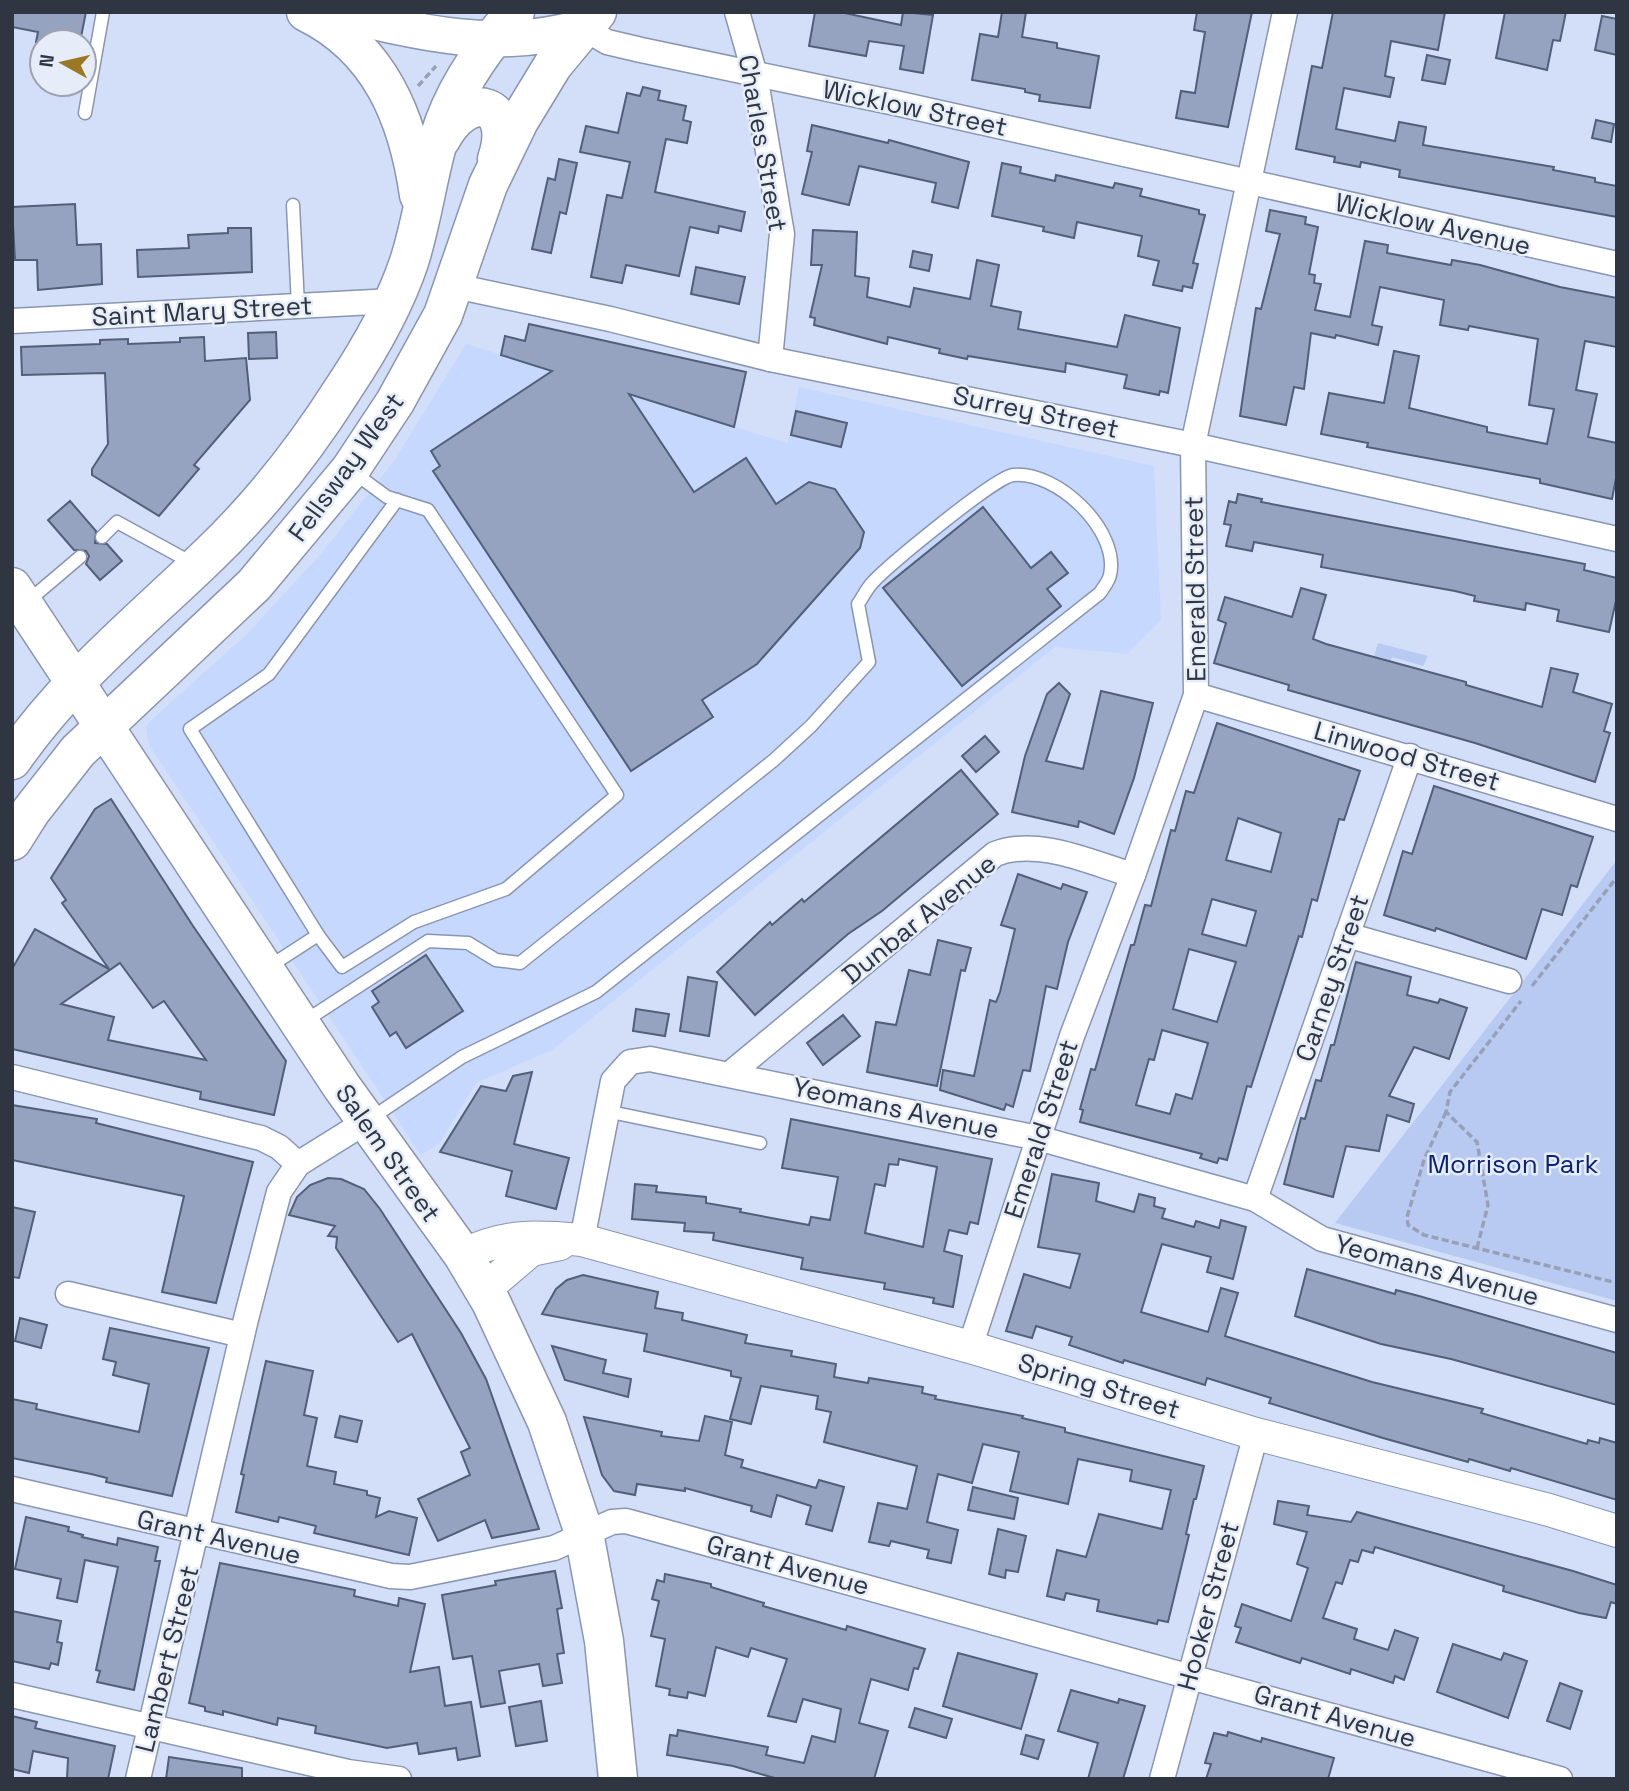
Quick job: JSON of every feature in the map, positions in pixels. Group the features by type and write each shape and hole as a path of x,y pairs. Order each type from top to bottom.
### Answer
{"main road":[{"path":"306,12 332,26 359,49 393,95 411,151 422,215"},
{"path":"336,12 418,31 490,41 535,38 590,20"},
{"name":"Fellsway West","path":"12,760 75,681 197,566 259,502 298,455 344,388 393,301 408,264 436,149 451,104 490,41 515,12"},
{"name":"Fellsway West","path":"12,841 69,761 254,585 306,527 350,470 406,383 455,286 488,184 531,99 590,20"},
{"path":"436,149 447,128 462,112 476,107 489,109 497,118 502,134 488,184"},
{"name":"Salem Street","path":"18,595 102,727 300,1024 463,1255 484,1290 547,1422 584,1533 604,1641 618,1779"}],"street":[{"name":"Charles Street","path":"737,12 755,75 782,234 770,359"},
{"name":"Emerald Street","path":"970,1347 1072,1036 1133,875 1196,695 1193,445 1285,12"},
{"name":"Wicklow Street","path":"590,20 607,41 1250,182"},
{"name":"Wicklow Avenue","path":"1250,182 1617,264"},
{"name":"Surrey Street","path":"455,286 610,319 770,359 1193,445 1617,539"},
{"name":"Saint Mary Street","path":"12,321 393,301"},
{"name":"Linwood Street","path":"1196,695 1617,819"},
{"name":"Carney Street","path":"1255,1199 1410,756"},
{"name":"Dunbar Avenue","path":"731,1073 995,854 1013,847 1032,848 1133,875"},
{"path":"1347,935 1521,989"},
{"name":"Yeomans Avenue","path":"582,1240 606,1111 618,1072 637,1059 731,1073 1038,1138 1255,1199 1322,1239 1617,1320"},
{"path":"12,1077 261,1138 279,1147 298,1164"},
{"name":"Lambert Street","path":"138,1779 275,1205 284,1181 298,1164 367,1121"},
{"name":"Spring Street","path":"463,1255 502,1239 531,1235 582,1240 970,1347 1256,1434 1549,1510 1617,1531"},
{"name":"Spring Street","path":"484,1290 531,1250 582,1240"},
{"path":"68,1294 242,1335"},
{"name":"Hooker Street","path":"1162,1779 1256,1434"},
{"name":"Grant Avenue","path":"12,1489 369,1573 411,1577 554,1548 612,1522 626,1521 1189,1674 1560,1779"},
{"path":"12,1695 348,1772 399,1779"}],"lane":[{"path":"85,113 103,12"},
{"path":"293,205 298,305"},
{"path":"350,470 387,498 397,500 428,510 617,795 506,889 414,922 342,967 318,935 190,729 270,674 397,500"},
{"path":"300,1024 428,941 468,943 496,960 520,963 774,760 811,726 869,662 858,604 872,583 989,487 1011,475 1038,478 1075,497 1098,527 1109,552 1110,575 1100,593 596,992 561,1012 462,1056 367,1121"},
{"path":"102,537 117,522 197,566"},
{"path":"18,595 80,557"},
{"path":"265,970 318,935"},
{"path":"606,1111 760,1143"}],"path":[{"path":"413,92 437,65"},
{"path":"1617,877 1521,989 1450,1092 1446,1112 1424,1160 1407,1217 1408,1225 1424,1235 1617,1283"},
{"path":"1446,1112 1477,1142 1488,1205 1477,1248"}],"shaded area":[{"path":"466,344 787,443 787,446 799,387 1154,466 1161,620 1127,654 1055,647 552,1050 476,1083 439,1144 421,1155 149,745 146,727 246,635 321,554 394,461"}],"green space":[{"path":"1378,643 1428,656 1423,666 1392,657 1378,705 1361,700"},
{"name":"Morrison Park","path":"1617,860 1617,1301 1335,1223"}],"building":[{"path":"12,12 86,12 83,28 28,30 12,27"},
{"path":"815,12 840,12 901,25 903,12 933,15 923,73 900,69 904,46 869,41 866,56 809,46"},
{"path":"1002,12 1026,12 1022,37 1057,43 1057,48 1099,56 1090,108 1039,101 1040,95 1025,92 1025,89 972,80 980,34 998,37"},
{"path":"1197,12 1252,12 1228,127 1176,118 1181,91 1195,93 1205,32 1194,30"},
{"path":"1333,12 1445,12 1438,50 1391,41 1385,76 1394,78 1390,97 1344,88 1336,129 1395,141 1399,122 1426,127 1423,145 1554,167 1553,170 1595,178 1595,182 1617,186 1617,217 1399,177 1400,170 1361,162 1360,167 1334,162 1335,157 1296,149 1312,66 1322,68"},
{"path":"1505,12 1566,12 1560,41 1553,40 1547,70 1496,58"},
{"path":"1602,16 1617,19 1617,55 1595,50"},
{"path":"1427,55 1450,60 1445,84 1422,80"},
{"path":"643,87 660,91 658,100 686,106 683,120 691,122 687,143 666,139 655,192 745,212 741,231 719,226 718,233 690,227 679,276 626,265 622,283 591,277 607,195 622,198 630,162 580,152 586,126 618,133 627,93 640,96"},
{"path":"1596,120 1614,124 1611,142 1592,138"},
{"path":"812,125 888,143 889,140 969,162 958,208 932,202 936,183 859,166 849,205 802,194 812,152 807,151"},
{"path":"559,159 577,163 566,214 560,212 551,253 532,249 548,178 555,180"},
{"path":"1002,163 1021,167 1020,173 1055,181 1056,175 1113,188 1115,183 1142,189 1140,196 1199,210 1199,214 1205,215 1193,263 1198,264 1192,288 1183,286 1182,291 1153,285 1159,261 1138,256 1142,236 1077,222 1074,238 1043,231 1044,227 992,216"},
{"path":"75,204 77,245 101,244 102,284 38,290 37,260 15,260 12,207"},
{"path":"1270,210 1306,217 1305,224 1318,227 1309,274 1315,275 1314,283 1321,284 1315,310 1350,317 1365,241 1388,245 1387,253 1451,265 1452,260 1480,265 1560,287 1617,298 1617,347 1585,341 1576,390 1597,394 1588,437 1617,443 1617,473 1612,499 1540,483 1540,479 1367,447 1368,443 1321,434 1329,393 1384,403 1394,351 1419,356 1409,408 1487,427 1487,432 1547,444 1554,409 1529,405 1538,339 1469,326 1468,330 1440,325 1444,300 1380,287 1372,325 1382,327 1378,345 1336,335 1335,338 1311,333 1304,389 1294,387 1286,425 1240,416 1256,308 1261,309 1280,234 1266,231"},
{"path":"228,228 251,228 252,272 138,277 137,250 189,248 188,235 228,233"},
{"path":"813,230 857,232 855,276 869,278 867,297 910,307 914,288 970,299 977,260 999,265 991,306 1021,312 1018,329 1117,347 1125,315 1180,328 1168,393 1160,391 1159,395 1124,388 1127,375 1066,363 1065,372 968,356 967,359 939,353 940,349 888,337 887,344 814,325 815,318 810,317 822,265 811,265"},
{"path":"913,251 932,255 929,271 910,267"},
{"path":"696,267 745,277 739,304 691,294"},
{"path":"529,324 746,372 734,427 629,394 694,492 746,458 776,504 809,482 835,489 864,532 860,548 757,664 702,700 713,717 631,771 433,471 440,466 431,451 552,371 501,355 505,336 525,341"},
{"path":"276,332 277,358 249,359 248,333"},
{"path":"204,337 205,361 246,358 250,400 194,465 199,469 159,516 92,475 92,469 108,444 105,373 22,375 21,347 100,344 100,340 128,339 128,344 180,342 180,338"},
{"path":"796,411 847,423 841,447 791,435"},
{"path":"1238,494 1262,499 1261,502 1585,564 1584,570 1617,578 1617,596 1609,632 1557,621 1559,610 1526,603 1525,610 1474,601 1475,596 1455,591 1321,567 1323,555 1254,542 1252,551 1226,546 1231,525 1224,524 1229,501 1236,503"},
{"path":"70,501 96,531 95,543 107,544 122,561 100,580 86,564 89,556 86,551 74,550 48,520"},
{"path":"983,507 1031,568 1051,552 1068,573 1047,589 1061,606 962,686 883,588"},
{"path":"1301,588 1326,595 1313,639 1326,644 1466,682 1466,685 1542,707 1551,668 1578,674 1573,692 1612,704 1604,731 1610,733 1595,782 1475,743 1288,690 1289,685 1214,663 1226,623 1218,620 1225,597 1292,617"},
{"path":"1059,683 1070,694 1046,761 1083,769 1101,691 1153,703 1134,778 1114,834 1079,821 1078,827 1012,812 1025,756 1047,694"},
{"path":"1217,723 1360,771 1344,820 1339,819 1317,901 1312,899 1302,937 1299,936 1251,1087 1247,1086 1227,1160 1219,1158 1217,1163 1200,1158 1202,1154 1080,1122 1083,1110 1080,1109 1091,1069 1095,1070 1131,945 1134,945 1145,905 1151,906 1171,830 1175,831 1186,791 1194,793","holes":["1238,818 1281,833 1271,872 1226,860","1212,899 1256,911 1246,946 1202,934","1189,949 1236,962 1217,1022 1173,1009","1162,1030 1208,1043 1192,1099 1176,1094 1170,1114 1136,1105 1149,1059 1154,1060"]},
{"path":"985,736 999,752 976,772 962,756"},
{"path":"961,770 998,814 882,911 848,934 755,1015 717,972 770,922 772,925 802,899 804,902"},
{"path":"1434,786 1593,837 1577,887 1571,885 1562,915 1542,909 1526,959 1436,928 1435,931 1384,915 1403,851 1412,854"},
{"path":"111,799 193,926 286,1061 274,1115 200,1099 201,1092 12,1049 12,969 35,929 109,969 62,903 66,900 51,878 95,809","holes":["120,963 153,1008 164,1001 206,1060 108,1040 114,1017 61,1004"]},
{"path":"1018,874 1061,889 1063,884 1087,892 1068,942 1057,989 1046,986 1030,1071 1023,1070 1013,1107 1006,1104 1004,1110 940,1090 943,1070 974,1076 990,1000 996,1002 1000,992 1015,929 1001,925"},
{"path":"938,940 971,948 965,971 961,970 937,1086 867,1072 876,1022 896,1025 909,970 930,975"},
{"path":"426,955 463,1011 406,1048 396,1032 390,1036 372,1007 379,1002 372,991"},
{"path":"1356,962 1411,977 1407,995 1438,1003 1440,999 1467,1008 1449,1059 1414,1047 1389,1096 1414,1104 1409,1122 1387,1115 1379,1151 1346,1146 1333,1197 1284,1184 1301,1118 1305,1119 1316,1080 1321,1081 1331,1045 1334,1045"},
{"path":"688,977 717,982 709,1036 680,1031"},
{"path":"636,1009 669,1014 665,1036 633,1031"},
{"path":"843,1015 860,1036 823,1065 807,1043"},
{"path":"532,1072 514,1144 569,1158 556,1209 506,1196 512,1171 440,1152 481,1086 506,1091 513,1076"},
{"path":"12,1105 97,1119 96,1123 253,1162 216,1303 162,1292 184,1196 12,1160"},
{"path":"791,1119 992,1159 978,1224 970,1222 967,1234 949,1230 944,1251 962,1256 953,1307 933,1303 934,1298 884,1289 885,1283 801,1269 803,1258 713,1240 714,1233 684,1231 685,1223 632,1219 635,1184 657,1186 656,1192 706,1197 706,1203 809,1225 811,1217 830,1220 838,1177 782,1168","holes":["899,1159 937,1167 923,1247 865,1233 875,1184 885,1186 889,1164 898,1165"]},
{"path":"1052,1174 1099,1183 1096,1201 1134,1212 1139,1194 1155,1198 1154,1206 1165,1209 1162,1218 1194,1227 1196,1221 1219,1228 1221,1220 1246,1227 1233,1279 1207,1272 1211,1257 1162,1244 1141,1312 1208,1332 1221,1288 1238,1293 1225,1336 1372,1382 1483,1409 1481,1413 1587,1444 1588,1440 1599,1443 1600,1438 1617,1443 1617,1500 1511,1468 1510,1471 1469,1459 1468,1462 1383,1438 1269,1403 1271,1398 1207,1378 1205,1385 1124,1360 1123,1363 1069,1345 1072,1337 1036,1326 1032,1338 1006,1331 1024,1274 1070,1288 1080,1254 1038,1247"},
{"path":"328,1178 341,1179 364,1189 380,1209 461,1333 486,1379 539,1529 492,1538 485,1520 438,1541 418,1499 470,1475 461,1452 470,1448 412,1334 398,1342 336,1248 337,1237 328,1236 335,1226 289,1215 297,1197 310,1185"},
{"path":"12,1207 35,1212 19,1278 12,1277"},
{"path":"1307,1269 1395,1294 1396,1290 1419,1296 1617,1353 1617,1405 1451,1359 1381,1344 1295,1316"},
{"path":"583,1275 658,1292 655,1308 683,1313 682,1320 747,1335 745,1343 792,1351 791,1356 836,1364 834,1377 868,1383 869,1378 923,1387 922,1393 936,1396 935,1399 1023,1416 1022,1418 1065,1428 1065,1432 1204,1466 1194,1499 1186,1534 1189,1535 1168,1622 1158,1620 1157,1624 1097,1611 1099,1600 1066,1593 1064,1600 1047,1596 1057,1550 1086,1557 1099,1514 1162,1529 1171,1490 1130,1481 1132,1470 1078,1459 1068,1504 1010,1491 1019,1452 983,1444 972,1483 938,1474 927,1522 958,1530 951,1563 927,1558 929,1550 891,1541 889,1546 869,1542 878,1503 907,1509 917,1466 824,1442 831,1412 816,1409 818,1396 761,1386 751,1424 730,1419 741,1378 731,1376 731,1371 644,1351 647,1334 542,1314 556,1289 567,1280"},
{"path":"20,1318 47,1325 41,1348 15,1341"},
{"path":"110,1328 209,1348 172,1496 106,1482 107,1478 91,1474 12,1458 12,1399 37,1404 36,1409 139,1432 149,1384 113,1375 116,1362 103,1359"},
{"path":"552,1346 606,1360 603,1373 631,1379 628,1397 565,1380"},
{"path":"266,1361 313,1371 304,1415 317,1418 307,1466 336,1472 334,1484 367,1491 367,1495 380,1498 376,1517 389,1511 417,1518 409,1555 314,1533 316,1526 279,1517 278,1522 236,1512 244,1475 241,1474"},
{"path":"340,1416 362,1421 357,1442 335,1437"},
{"path":"705,1416 732,1422 725,1455 743,1460 741,1467 816,1488 819,1480 844,1487 832,1531 806,1524 811,1506 777,1495 771,1517 751,1511 752,1506 685,1488 685,1491 637,1484 635,1495 614,1491 602,1475 584,1417 662,1432 661,1436 699,1441"},
{"path":"973,1487 1018,1498 1014,1519 968,1510"},
{"path":"1278,1501 1309,1506 1307,1515 1351,1522 1357,1512 1573,1571 1617,1585 1617,1604 1611,1602 1606,1618 1579,1613 1503,1591 1504,1586 1375,1547 1373,1553 1362,1550 1358,1562 1350,1560 1342,1584 1336,1582 1323,1618 1357,1629 1354,1639 1388,1650 1395,1630 1418,1638 1404,1680 1395,1676 1393,1683 1351,1669 1350,1674 1302,1658 1300,1663 1236,1642 1241,1628 1235,1626 1242,1604 1291,1621 1308,1568 1297,1564 1307,1532 1274,1524"},
{"path":"26,1517 69,1527 68,1531 83,1535 82,1537 117,1545 118,1538 158,1547 155,1561 160,1561 134,1690 97,1682 100,1671 96,1670 118,1567 85,1560 77,1602 57,1598 61,1579 15,1569"},
{"path":"998,1529 1026,1536 1018,1572 1006,1570 1005,1578 989,1574"},
{"path":"220,1563 355,1590 354,1596 398,1606 399,1598 425,1604 410,1672 439,1667 445,1706 471,1702 480,1756 458,1760 456,1748 419,1754 417,1743 387,1748 315,1733 316,1726 278,1718 277,1725 223,1711 223,1715 205,1711 205,1707 189,1703"},
{"path":"555,1571 562,1608 557,1609 564,1653 557,1654 562,1683 543,1686 539,1664 499,1671 505,1703 481,1707 472,1656 453,1659 442,1595 496,1585 495,1581"},
{"path":"665,1574 711,1584 711,1587 764,1603 763,1606 846,1630 847,1626 925,1649 918,1669 914,1668 908,1690 871,1679 859,1723 888,1731 874,1779 778,1779 733,1766 667,1755 670,1735 677,1736 678,1730 768,1747 766,1755 804,1763 812,1736 835,1742 841,1709 803,1699 796,1722 768,1716 787,1659 751,1648 748,1657 716,1647 705,1696 688,1692 687,1698 669,1695 670,1689 656,1686 665,1639 651,1636 659,1601 652,1599 657,1580 664,1582"},
{"path":"12,1611 61,1621 57,1642 62,1643 58,1665 51,1663 49,1669 12,1661"},
{"path":"1453,1644 1501,1660 1504,1653 1527,1661 1508,1718 1437,1692"},
{"path":"958,1653 1037,1674 1021,1729 943,1706"},
{"path":"1560,1683 1582,1691 1570,1729 1547,1721"},
{"path":"1071,1690 1118,1703 1119,1699 1145,1706 1123,1779 1088,1779 1098,1743 1058,1731"},
{"path":"541,1701 547,1741 516,1746 509,1707"},
{"path":"915,1708 952,1719 946,1738 909,1727"},
{"path":"12,1716 37,1722 35,1728 115,1746 108,1779 67,1779 68,1758 33,1751 29,1773 12,1769"},
{"path":"1228,1732 1261,1742 1262,1738 1334,1758 1328,1779 1206,1779 1211,1764 1205,1763 1214,1733 1227,1736"},
{"path":"1026,1735 1044,1740 1038,1759 1021,1754"},
{"path":"169,1757 242,1768 242,1779 166,1779"}]}
